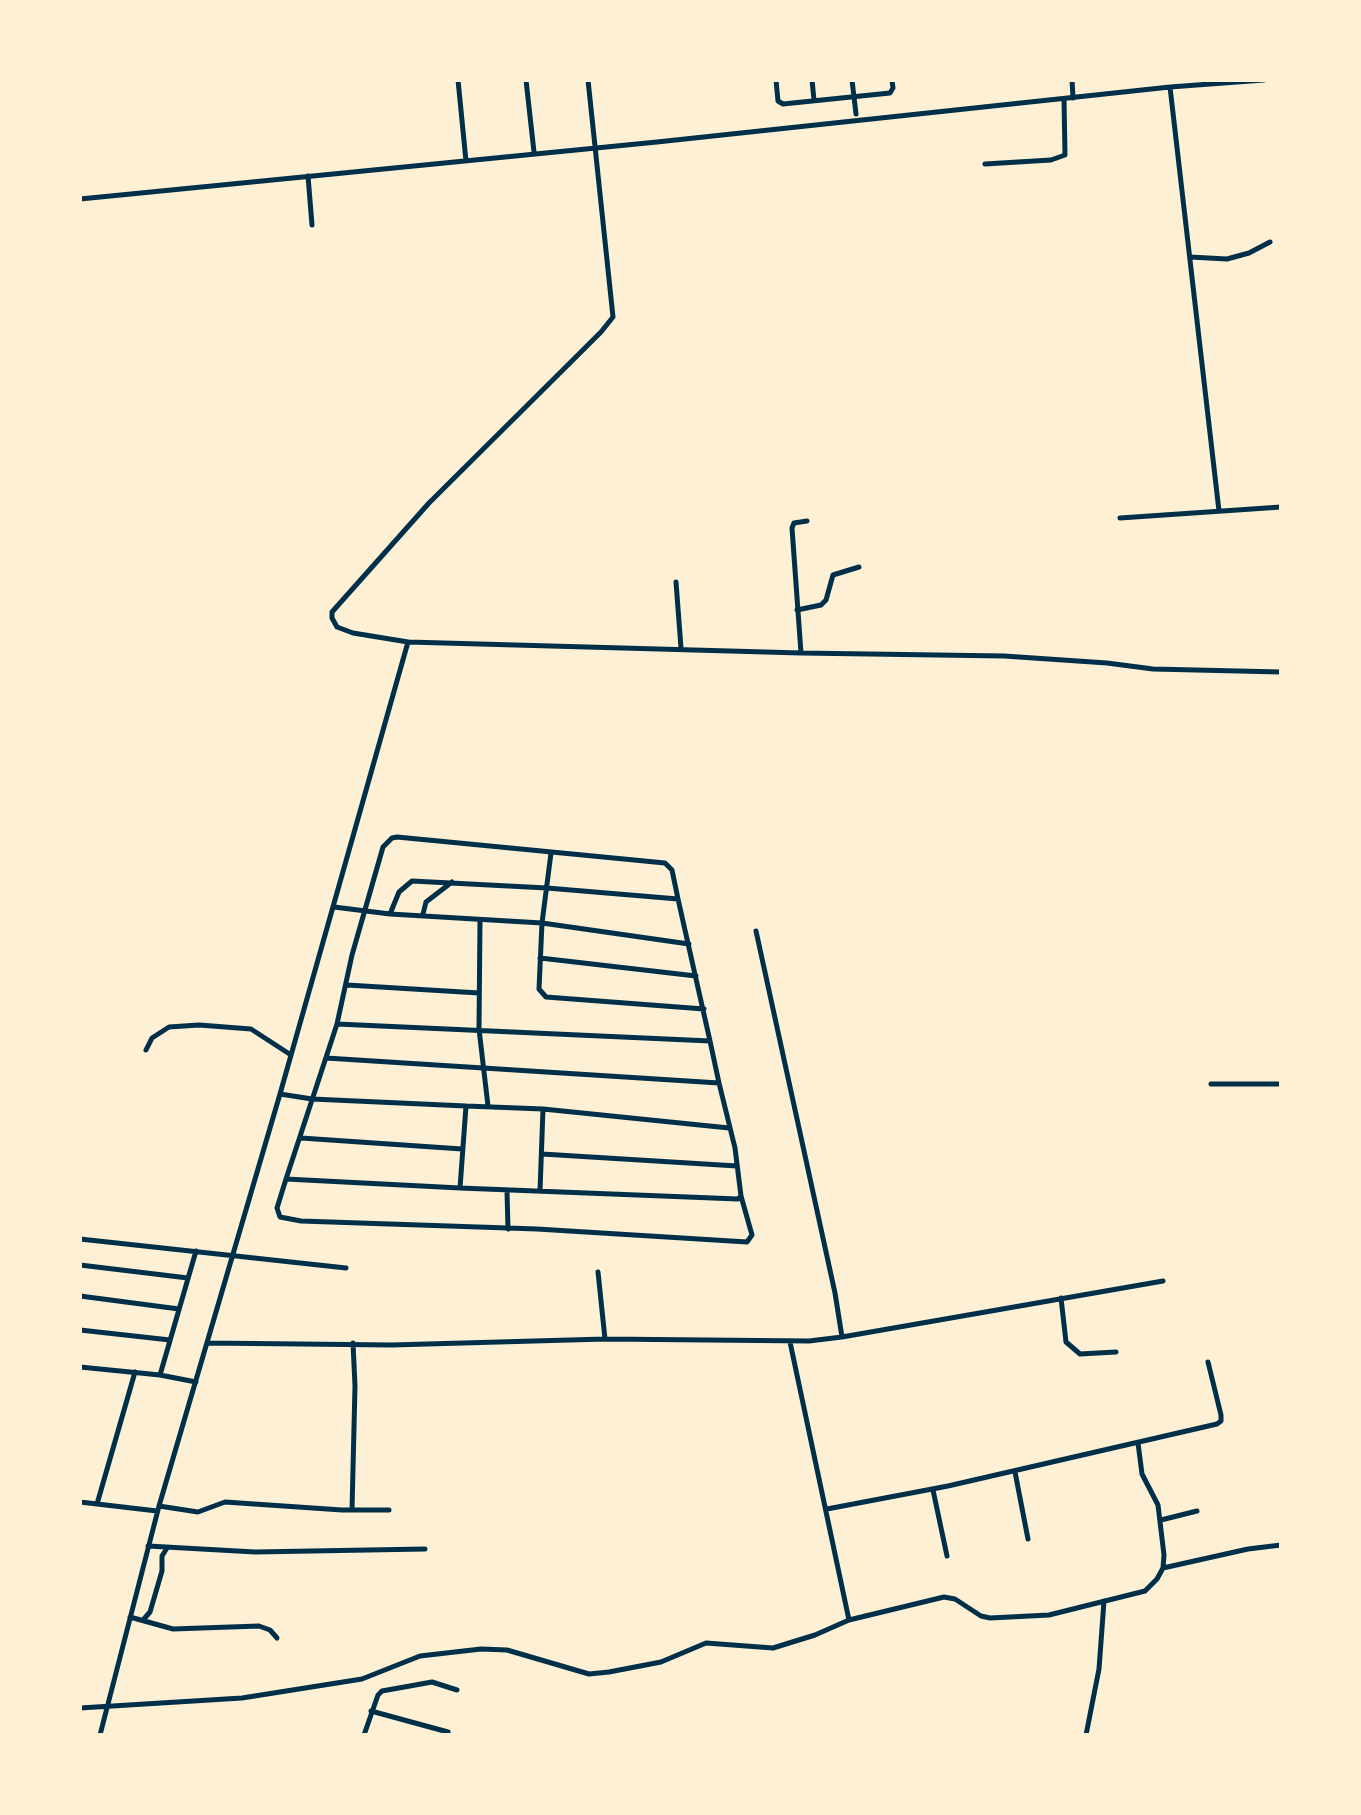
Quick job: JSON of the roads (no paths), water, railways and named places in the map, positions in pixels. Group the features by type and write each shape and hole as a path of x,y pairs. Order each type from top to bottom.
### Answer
{"street":[{"path":"458,80 466,161"},
{"path":"526,80 534,152"},
{"path":"588,80 613,317 429,503 334,607 332,618 337,627 353,633 408,642 1004,656 1153,669 1281,672"},
{"path":"776,80 780,103 890,93 892,80"},
{"path":"812,80 814,100"},
{"path":"852,80 856,114"},
{"path":"1072,80 1073,98"},
{"path":"80,199 1170,87 1264,80"},
{"path":"1170,87 1219,511"},
{"path":"985,164 1051,160 1065,155 1064,99"},
{"path":"308,176 312,225"},
{"path":"1190,257 1238,257 1270,242"},
{"path":"1120,518 1281,507"},
{"path":"801,653 792,528 794,523 807,521"},
{"path":"797,610 821,605 826,600 833,575 859,567"},
{"path":"676,582 681,648"},
{"path":"100,1735 158,1508 334,907 408,642"},
{"path":"397,837 551,853 665,863 672,870 752,1235 747,1242 301,1221 280,1217 277,1208 337,1024 383,847 397,837"},
{"path":"551,853 540,958 539,989 546,997 704,1009"},
{"path":"390,914 395,897 412,881 678,899"},
{"path":"423,914 426,902 452,882"},
{"path":"334,907 390,914 542,923 689,944"},
{"path":"480,920 479,1029 488,1107"},
{"path":"756,931 842,1337"},
{"path":"540,958 696,976"},
{"path":"347,985 479,993"},
{"path":"337,1024 710,1041"},
{"path":"146,1050 160,1031 169,1027 199,1025 251,1029 291,1055"},
{"path":"326,1058 719,1083"},
{"path":"1211,1084 1281,1084"},
{"path":"280,1094 312,1099 543,1109 729,1128"},
{"path":"460,1188 466,1106"},
{"path":"540,1191 543,1109"},
{"path":"301,1138 462,1149"},
{"path":"542,1154 737,1166"},
{"path":"286,1179 734,1201 741,1196"},
{"path":"507,1191 508,1229"},
{"path":"80,1239 346,1268"},
{"path":"160,1375 196,1251"},
{"path":"80,1265 188,1278"},
{"path":"598,1272 605,1339"},
{"path":"207,1343 407,1345 605,1339 790,1342 842,1337 1163,1281"},
{"path":"80,1296 179,1309"},
{"path":"1061,1298 1066,1342 1080,1354 1116,1352"},
{"path":"80,1330 170,1340"},
{"path":"790,1342 849,1620"},
{"path":"352,1510 353,1343"},
{"path":"827,1509 1015,1472 1221,1421 1208,1362"},
{"path":"80,1367 196,1382"},
{"path":"97,1504 135,1372"},
{"path":"80,1708 242,1698 362,1679 420,1656 481,1649 507,1650 589,1674 609,1672 661,1662 706,1643 773,1648 849,1620 944,1597 955,1599 981,1616 990,1618 1049,1615 1145,1591 1163,1568 1164,1555 1158,1505 1142,1474 1138,1443"},
{"path":"1015,1472 1028,1539"},
{"path":"933,1490 947,1556"},
{"path":"80,1502 198,1512 225,1502 389,1510"},
{"path":"1161,1520 1197,1511"},
{"path":"1163,1568 1281,1545"},
{"path":"148,1546 255,1552 425,1549"},
{"path":"142,1621 150,1612 162,1571 162,1556 167,1547"},
{"path":"1086,1735 1099,1669 1104,1601"},
{"path":"130,1617 173,1629 259,1626 270,1630 277,1638"},
{"path":"364,1735 378,1695 391,1687 432,1682 457,1690"},
{"path":"371,1711 448,1732"}]}
